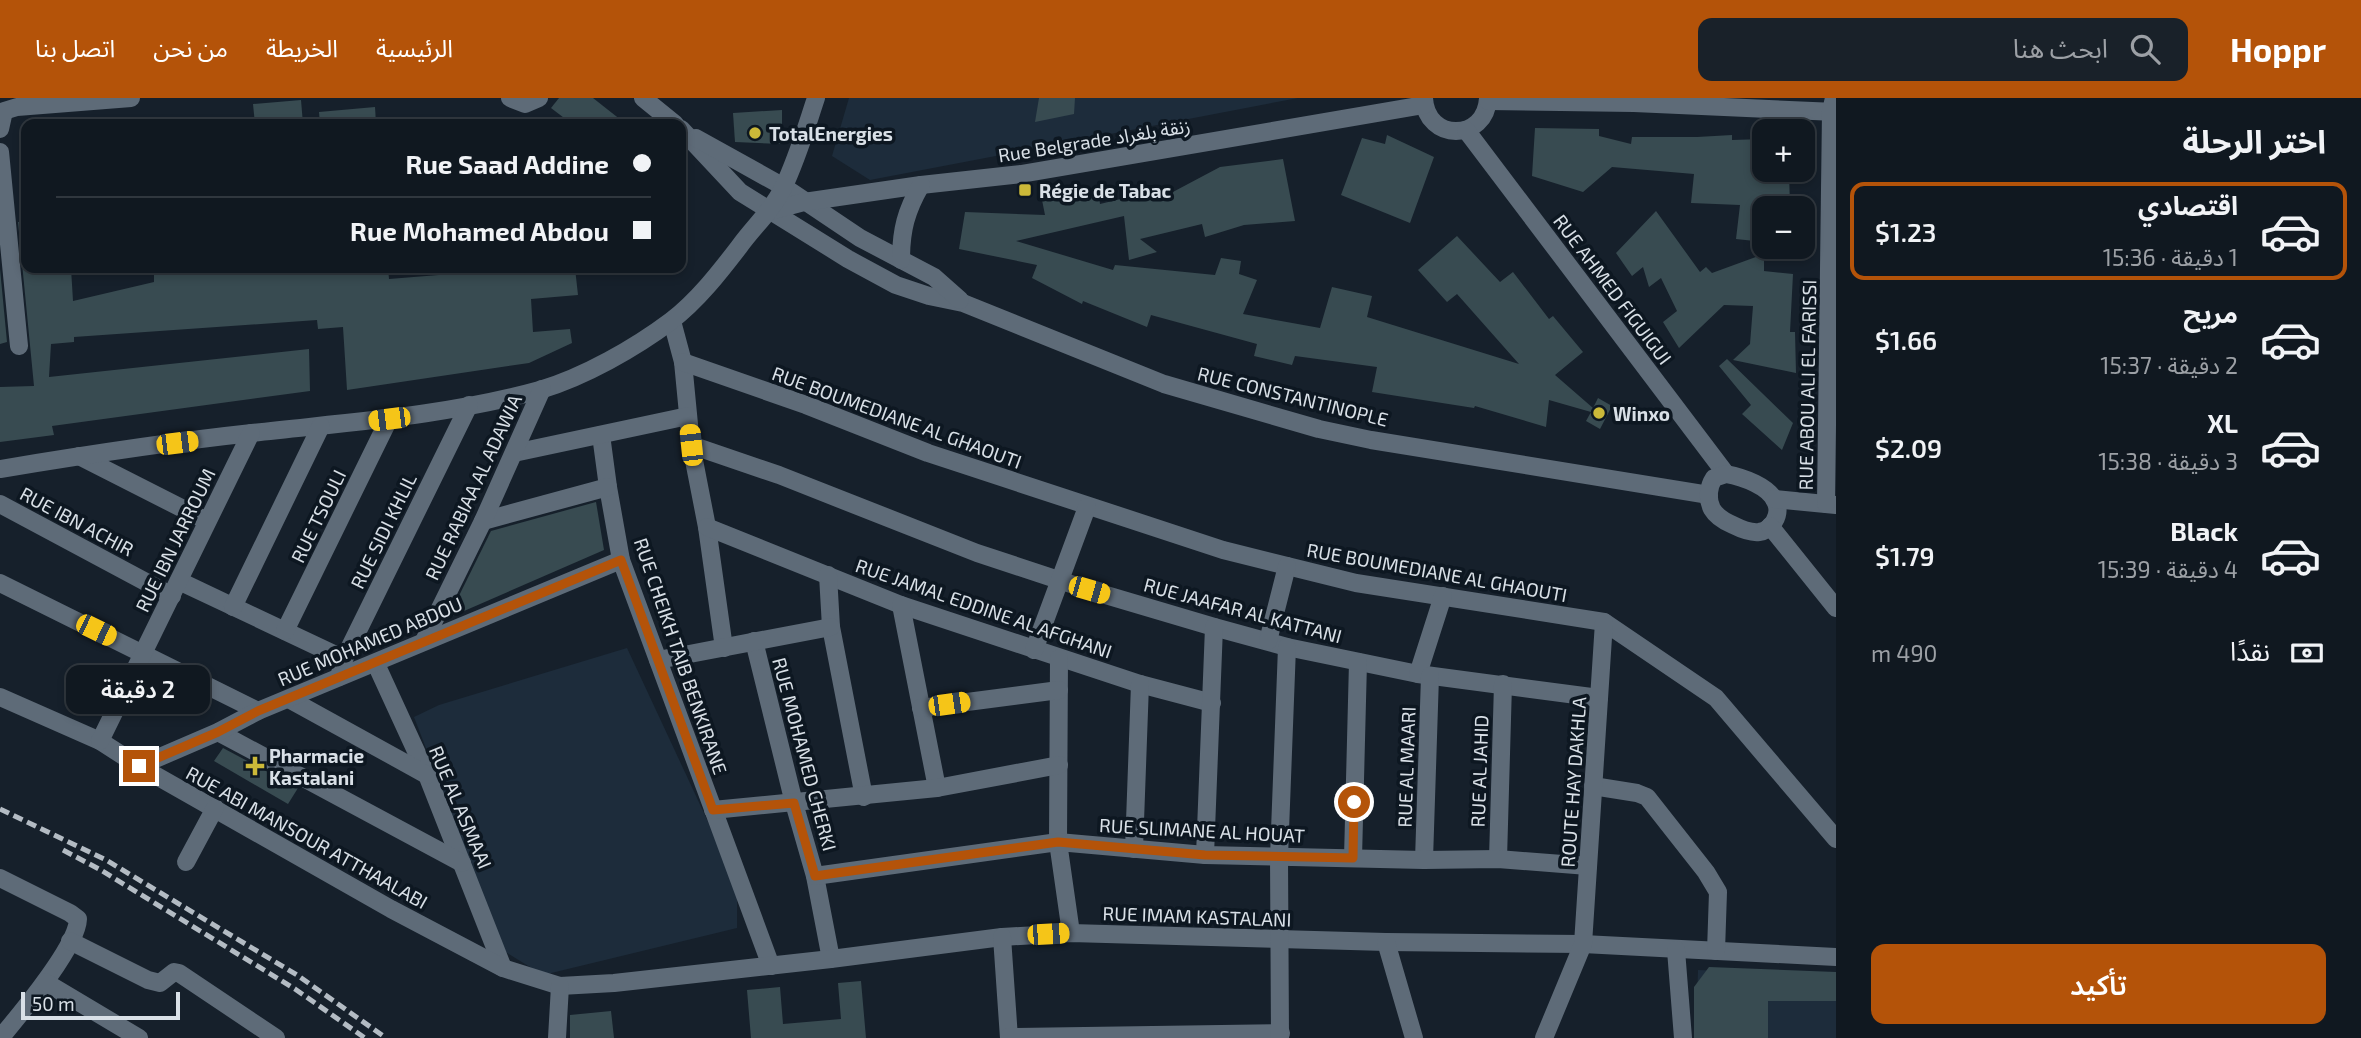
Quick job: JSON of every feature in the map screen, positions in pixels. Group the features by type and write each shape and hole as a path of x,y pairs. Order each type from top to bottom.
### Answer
{"street":[{"path":"0,129 4,111 17,107 131,98"},
{"path":"510,98 525,104 539,98"},
{"path":"643,98 669,119"},
{"path":"0,469 251,433 434,413 541,389 584,373 672,321 709,285 770,211 784,187 816,98"},
{"path":"1424,102 1431,120 1439,127 1455,131 1476,125 1483,117 1488,100 1834,107"},
{"name":"Rue Belgrade زنقة بلغراد","path":"770,211 804,202 1021,174 1424,102"},
{"name":"RUE ABOU ALI EL FARISSI","path":"1831,505 1834,107"},
{"name":"RUE AHMED FIGUIGUI","path":"1466,130 1726,474"},
{"name":"RUE CONSTANTINOPLE","path":"686,131 784,187 860,238 934,277 963,303"},
{"name":"RUE CONSTANTINOPLE","path":"686,134 740,192 848,260 896,285 963,303 1164,384 1319,429 1709,495"},
{"path":"0,152 19,346"},
{"path":"901,261 907,210 921,185"},
{"path":"672,321 683,362 691,445 707,527 724,648"},
{"name":"RUE BOUMEDIANE AL GHAOUTI","path":"683,362 806,405 928,453 1223,551 1356,583 1604,622 1716,698 1836,839"},
{"name":"RUE RABIAA AL ADAWIA","path":"424,640 483,521 541,389"},
{"name":"RUE SIDI KHLIL","path":"339,677 344,659 469,405"},
{"path":"514,453 688,416"},
{"name":"RUE TSOULI","path":"285,631 389,419"},
{"path":"233,607 321,426"},
{"name":"RUE IBN JARROUM","path":"100,741 251,433"},
{"name":"RUE CHEIKH TAIB BENKIRANE","path":"601,435 621,560 771,966"},
{"name":"RUE JAAFAR AL KATTANI","path":"691,445 779,475 977,553 1059,581 1214,627 1287,646 1424,675 1599,698"},
{"path":"78,456 207,521"},
{"path":"1726,474 1752,482 1774,499 1777,517 1770,526 1762,531 1752,531 1727,522 1714,512 1709,495 1710,486 1714,478 1726,474"},
{"path":"483,521 608,487"},
{"path":"1774,499 1831,505"},
{"name":"RUE IBN ACHIR","path":"0,504 176,588 233,607 344,659"},
{"path":"1034,650 1087,507"},
{"path":"1770,526 1836,608"},
{"name":"RUE JAMAL EDDINE AL AFGHANI","path":"707,527 901,605 1140,684 1212,703"},
{"name":"RUE MOHAMED ABDOU","path":"139,766 218,732 258,711 376,664 424,640 621,560"},
{"path":"1268,641 1287,566"},
{"path":"828,575 831,627 864,797"},
{"path":"0,583 258,711"},
{"name":"RUE AL MAARI","path":"1424,860 1424,675 1443,596"},
{"path":"901,605 937,788"},
{"name":"ROUTE HAY DAKHLA","path":"1544,1038 1583,944 1604,622"},
{"path":"658,660 831,627"},
{"path":"1205,855 1214,627"},
{"name":"RUE MOHAMED CHERKI","path":"754,641 815,876 831,959"},
{"path":"1002,937 1009,1038 1281,1036 1279,857 1287,646"},
{"path":"1059,658 1058,842 1071,933"},
{"path":"1353,858 1358,662"},
{"name":"RUE AL ASMAAI","path":"376,664 427,775 503,968"},
{"path":"1134,849 1140,684"},
{"name":"RUE AL JAHID","path":"1497,859 1503,684"},
{"path":"921,708 1059,690"},
{"name":"RUE ABI MANSOUR ATTHAALABI","path":"0,697 100,741 139,766 391,909 503,968 560,986"},
{"path":"289,699 427,775"},
{"path":"218,732 462,863"},
{"path":"713,810 937,788 1059,765"},
{"path":"1593,786 1647,797 1706,872 1718,892 1716,951"},
{"path":"186,862 215,808"},
{"name":"RUE SLIMANE AL HOUAT","path":"815,876 1058,842 1205,855 1497,859 1588,866"},
{"path":"0,878 78,919 71,942 46,982 2,1035"},
{"name":"RUE IMAM KASTALANI","path":"560,986 614,983 771,966 1002,937 1071,933 1386,942 1583,944 1836,957"},
{"path":"71,942 148,981 160,983 174,972 179,973 276,1038"},
{"path":"1386,942 1413,1038"},
{"path":"1676,950 1683,1038"},
{"path":"46,982 139,1038"},
{"path":"557,1038 560,986"}],"shaded area":[{"path":"849,98 1298,98 870,180 832,156"},
{"path":"627,648 737,884 737,928 543,975 504,951 414,717 439,705"},
{"path":"1698,970 1836,976 1836,1038 1696,1038"}],"building":[{"path":"559,98 593,98 620,119 565,119 551,108"},
{"path":"1039,98 1075,98 1074,114 1035,122"},
{"path":"301,100 303,119 254,119 253,104"},
{"path":"375,107 376,119 320,119 319,112"},
{"path":"782,110 782,144 735,142 733,113"},
{"path":"1535,128 1599,129 1599,136 1631,144 1632,137 1732,135 1732,140 1752,139 1752,182 1789,182 1790,196 1752,196 1752,241 1736,239 1740,205 1691,203 1694,174 1612,167 1583,192 1532,176"},
{"path":"1387,135 1434,157 1410,223 1341,195 1362,138 1385,144"},
{"path":"1283,159 1295,221 1244,225 1205,237 1202,224 1140,239 1157,252 1129,260 1124,216 1016,241 1113,270 1115,265 1215,275 1221,258 1241,261 1239,274 1257,280 1243,314 1320,328 1332,287 1372,296 1367,317 1519,364 1457,294 1447,302 1418,270 1457,236 1500,282 1513,272 1549,319 1553,316 1583,352 1555,375 1593,408 1598,398 1612,406 1600,429 1586,421 1591,412 1549,400 1546,427 1475,406 1474,408 1372,392 1377,367 1295,356 1292,365 1254,356 1257,344 1151,315 1147,327 1083,301 1082,304 1032,278 1037,265 959,249 965,212 1045,215 1042,200 1098,189 1100,204 1170,187 1171,193 1220,167"},
{"path":"1656,211 1700,272 1706,267 1712,273 1752,258 1764,259 1764,271 1793,274 1790,332 1795,332 1796,373 1733,360 1750,344 1753,306 1724,305 1679,348 1663,322 1677,311 1661,278 1649,287 1643,267 1632,276 1616,253"},
{"path":"18,222 21,222 21,253"},
{"path":"0,269 7,342 0,344"},
{"path":"23,273 71,273 73,301 154,282 154,273 388,273 389,279 464,273 576,273 578,295 531,299 533,332 570,329 572,343 529,363 347,390 343,327 318,329 317,320 74,337 74,342 51,344 49,377 309,349 310,391 52,426 54,435 0,442 0,387 34,386"},
{"path":"1727,359 1793,423 1782,450 1742,414 1751,405 1719,366"},
{"path":"596,502 604,550 448,618 491,531"},
{"path":"223,748 298,788 288,804 214,761"},
{"path":"1709,967 1836,972 1836,1001 1768,1001 1768,1038 1694,1038 1694,987"},
{"path":"861,981 866,1038 751,1038 747,990 780,987 783,1024 841,1019 838,983"},
{"path":"611,1011 614,1038 570,1038 570,1015"}],"railway":[{"path":"0,809 106,860 297,975 386,1038"},
{"path":"63,850 99,869 295,989 365,1038"}],"place":[{"name":"TotalEnergies","path":"755,133"},
{"name":"Régie de Tabac","path":"1025,190"},
{"name":"Winxo","path":"1599,413"},
{"name":"Pharmacie Kastalani","path":"255,766"}],"route":[{"path":"139,766 218,732 258,711 376,664 424,640 621,560 713,810 794,803 815,876 1058,842 1205,855 1353,858 1354,802"}]}
